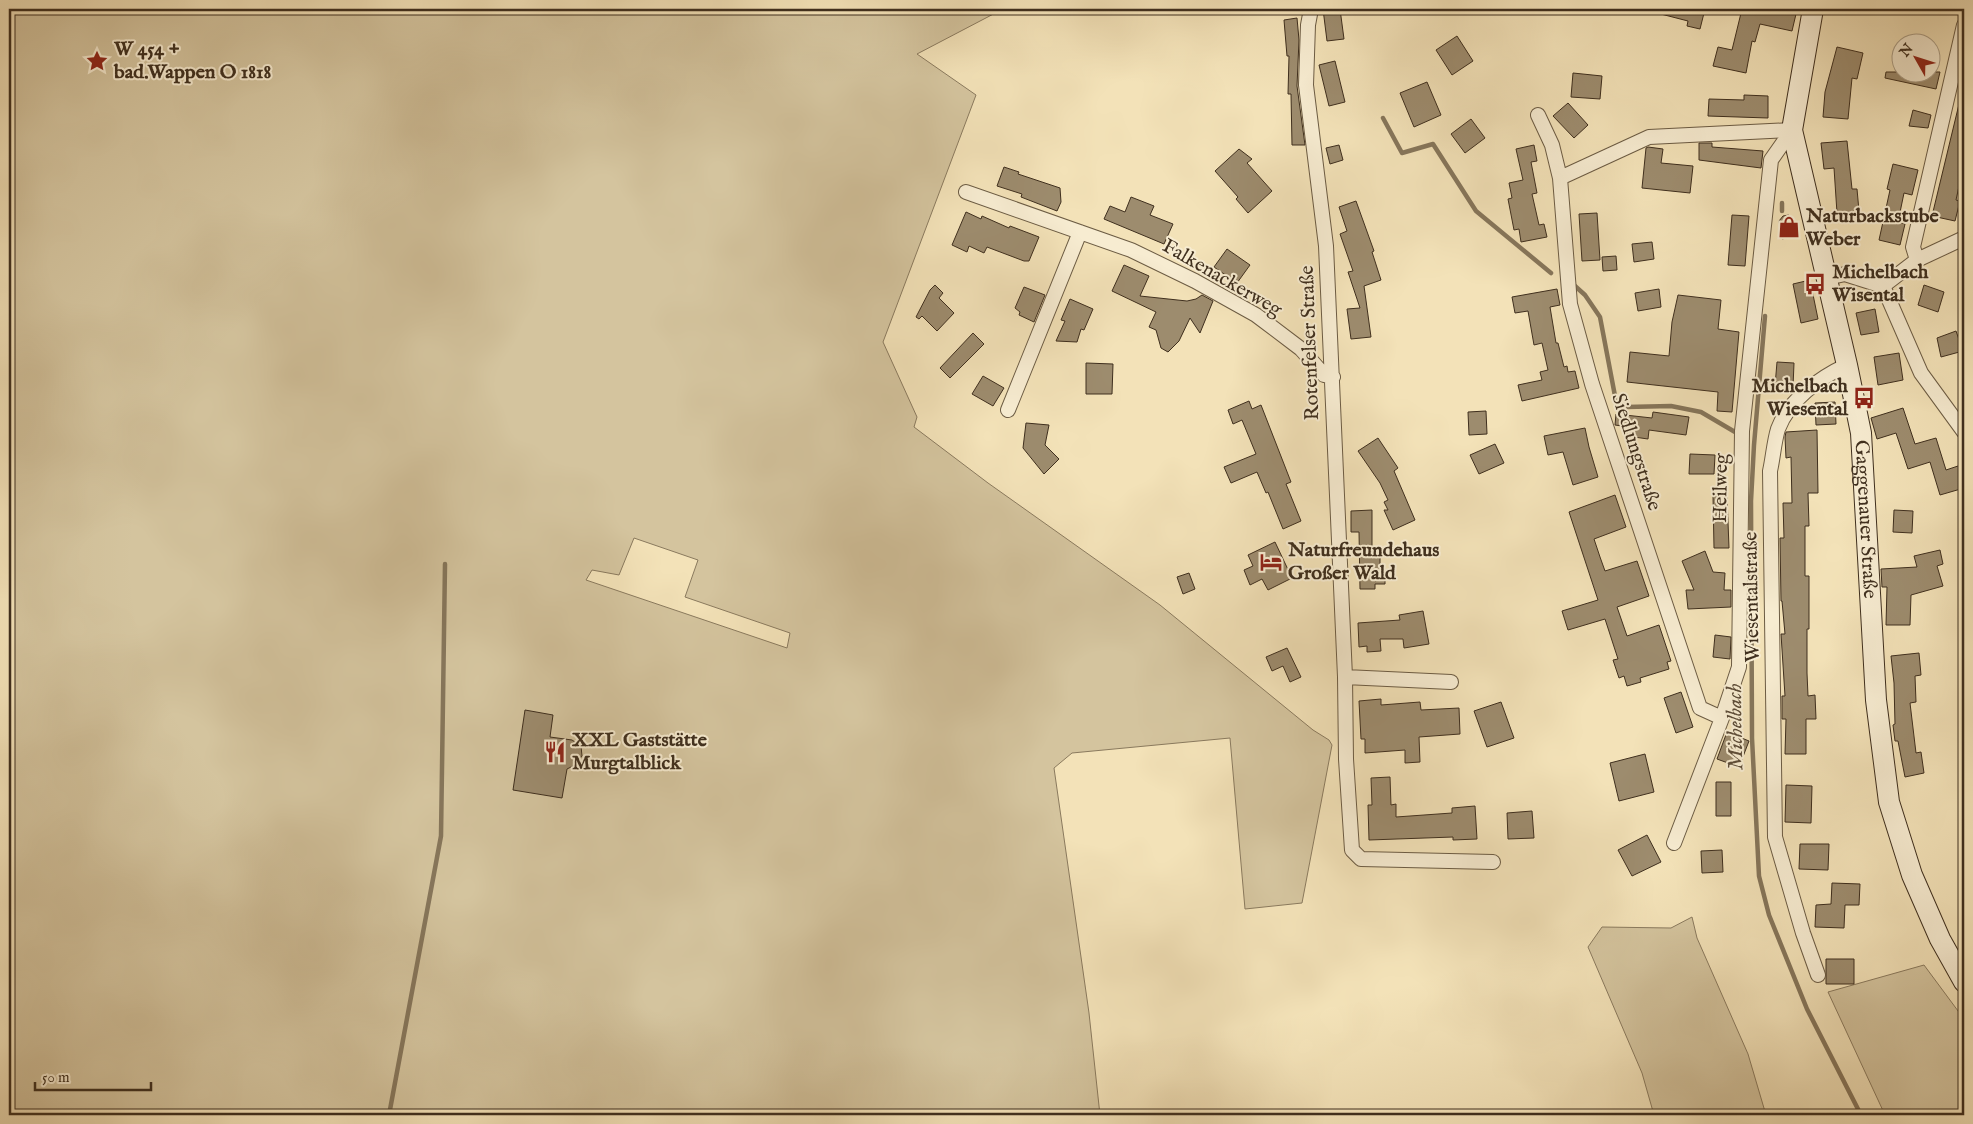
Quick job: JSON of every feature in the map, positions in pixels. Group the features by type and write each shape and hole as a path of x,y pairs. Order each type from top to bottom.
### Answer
{"main road":[{"name":"Gaggenauer Straße","path":"1813,9 1792,130 1861,433 1876,700 1889,802 1912,875 1940,939 1964,982"}],"street":[{"name":"Rotenfelser Straße","path":"1311,9 1308,25 1306,85 1326,246 1345,677 1345,734 1352,850 1361,859 1493,862"},
{"path":"1917,260 1913,246 1964,25"},
{"name":"Siedlungstraße","path":"1538,115 1552,145 1560,178 1570,304 1592,384 1700,708 1722,718"},
{"path":"1560,178 1649,137 1792,130"},
{"name":"Heilweg","path":"1674,842 1722,718 1739,667 1742,437 1771,160 1792,130"},
{"name":"Falkenackerweg","path":"966,192 1131,250 1195,281 1256,315 1301,350 1324,375 1332,377"},
{"path":"1008,410 1080,232"},
{"path":"1883,286 1917,260 1964,238"},
{"path":"1827,278 1846,274 1883,286 1921,373 1964,432"},
{"name":"Wiesentalstraße","path":"1818,975 1803,933 1775,837 1770,471 1778,431 1785,412 1808,390 1834,371 1847,365"},
{"path":"1345,677 1451,682"}],"shaded area":[{"path":"9,9 1003,9 917,54 976,95 883,342 917,417 914,427 988,483 1160,605 1313,730 1329,740 1332,745 1302,903 1245,909 1230,738 1072,753 1054,768 1089,1013 1100,1115 9,1115","holes":["634,538 698,560 685,597 790,633 787,648 586,580 592,570 619,575"]},
{"path":"1692,917 1697,938 1748,1054 1766,1115 1654,1115 1642,1073 1588,947 1602,927 1671,928"},
{"path":"1924,965 1964,1019 1964,1115 1885,1115 1828,992"}],"building":[{"path":"1323,9 1340,9 1344,39 1327,41"},
{"path":"1658,9 1705,9 1700,29 1687,26 1688,21 1657,13"},
{"path":"1742,9 1756,9 1780,14 1781,11 1796,14 1792,31 1760,24 1755,42 1752,41 1746,73 1713,66 1718,47 1732,50"},
{"path":"1297,18 1299,40 1297,86 1305,145 1292,145 1291,94 1288,94 1289,56 1287,56 1284,20"},
{"path":"1457,36 1473,61 1452,75 1436,50"},
{"path":"1837,47 1863,53 1857,79 1852,78 1848,119 1823,117 1825,92"},
{"path":"1335,61 1345,102 1329,106 1319,65"},
{"path":"1886,72 1890,72 1890,79 1885,78"},
{"path":"1573,73 1602,76 1600,99 1571,97"},
{"path":"1427,82 1441,115 1414,127 1400,93"},
{"path":"1904,82 1938,82 1936,89"},
{"path":"1744,95 1768,96 1768,118 1708,116 1709,99 1744,100"},
{"path":"1960,100 1964,100 1964,163 1956,200 1960,201 1955,221 1932,216"},
{"path":"1568,103 1588,125 1574,138 1553,116"},
{"path":"1913,110 1931,115 1928,128 1909,126"},
{"path":"1471,119 1485,138 1465,153 1451,134"},
{"path":"1847,141 1852,189 1857,189 1859,211 1837,213 1834,168 1824,169 1821,143"},
{"path":"1699,143 1712,143 1712,147 1763,151 1761,168 1699,160"},
{"path":"1339,145 1343,160 1330,164 1326,148"},
{"path":"1534,145 1537,161 1531,162 1537,193 1532,194 1539,225 1544,224 1547,237 1521,242 1519,229 1514,230 1508,199 1512,198 1509,183 1523,180 1516,149"},
{"path":"1646,148 1663,149 1661,163 1693,166 1690,193 1642,188"},
{"path":"1239,149 1252,159 1247,163 1272,191 1248,213 1236,199 1238,197 1215,171"},
{"path":"1893,164 1918,170 1912,195 1904,193 1898,222 1905,224 1900,245 1879,240 1890,190 1887,189"},
{"path":"1004,167 1019,172 1018,174 1060,188 1061,202 1057,211 1021,197 1022,194 997,186"},
{"path":"1131,197 1154,206 1150,215 1173,224 1164,244 1104,219 1110,206 1125,212"},
{"path":"1356,201 1374,251 1372,252 1381,280 1364,286 1371,337 1351,339 1347,309 1360,308 1348,272 1353,271 1340,234 1347,231 1339,207"},
{"path":"966,212 981,219 982,216 1009,228 1010,226 1039,237 1029,261 1024,261 987,247 984,253 969,246 967,252 952,245"},
{"path":"1597,213 1600,260 1582,261 1579,214"},
{"path":"1732,215 1749,216 1745,266 1728,265"},
{"path":"1789,215 1793,219 1796,236 1782,239 1779,221 1783,216"},
{"path":"1652,242 1654,259 1634,262 1632,244"},
{"path":"1227,249 1250,265 1237,283 1214,267"},
{"path":"1616,256 1617,270 1603,271 1602,257"},
{"path":"1124,265 1149,276 1140,296 1187,301 1202,295 1213,301 1200,333 1190,318 1179,341 1168,352 1161,348 1156,330 1149,327 1156,312 1112,291"},
{"path":"1810,280 1818,319 1801,323 1793,284"},
{"path":"935,285 943,293 939,298 954,313 937,331 922,316 919,319 916,317 930,290"},
{"path":"1924,285 1944,292 1938,312 1918,305"},
{"path":"1024,287 1045,295 1034,322 1019,315 1020,312 1015,308"},
{"path":"1557,289 1560,305 1550,307 1556,343 1558,343 1564,367 1567,366 1568,372 1575,371 1579,388 1522,401 1518,385 1542,380 1540,372 1548,370 1542,343 1534,345 1528,311 1515,313 1512,297"},
{"path":"1659,289 1661,307 1638,311 1635,293"},
{"path":"1678,295 1721,300 1718,329 1739,332 1732,412 1717,411 1718,392 1627,382 1630,352 1669,356 1672,322"},
{"path":"1070,299 1093,309 1084,330 1081,329 1077,342 1056,341 1065,321 1061,320"},
{"path":"1875,309 1879,332 1861,335 1856,313"},
{"path":"1956,331 1963,351 1941,357 1937,338"},
{"path":"973,333 984,344 950,378 940,368"},
{"path":"1899,353 1903,380 1878,385 1874,357"},
{"path":"1777,362 1794,363 1793,387 1775,386"},
{"path":"1086,363 1113,364 1112,394 1086,394"},
{"path":"983,376 1004,388 993,406 972,394"},
{"path":"1249,401 1252,409 1261,405 1291,482 1286,484 1301,521 1283,529 1268,492 1266,493 1257,472 1231,483 1224,467 1256,454 1242,420 1233,424 1228,410"},
{"path":"1835,402 1836,424 1816,425 1815,403"},
{"path":"1903,408 1915,444 1936,438 1946,470 1961,465 1964,476 1964,488 1940,495 1930,462 1908,469 1896,433 1877,439 1871,418"},
{"path":"1486,411 1487,434 1469,435 1468,412"},
{"path":"1653,412 1689,417 1686,435 1649,430 1648,439 1627,436 1628,427 1615,425 1616,414 1652,418"},
{"path":"1026,423 1049,425 1045,445 1059,459 1044,474 1023,448"},
{"path":"1585,428 1598,477 1573,485 1563,452 1548,455 1544,436"},
{"path":"1817,430 1818,493 1808,493 1809,526 1805,526 1805,576 1809,576 1809,629 1807,629 1808,696 1815,695 1816,719 1806,719 1806,754 1785,754 1786,719 1782,719 1782,696 1785,696 1781,634 1785,634 1781,601 1780,538 1784,538 1783,503 1792,503 1791,457 1786,458 1785,437 1786,432"},
{"path":"1378,438 1398,468 1394,471 1415,520 1393,530 1384,510 1388,510 1384,502 1388,500 1380,483 1358,451"},
{"path":"1495,444 1504,463 1479,474 1470,455"},
{"path":"1690,454 1715,455 1714,474 1689,474"},
{"path":"1615,495 1626,527 1594,539 1600,557 1605,571 1637,561 1649,596 1617,607 1627,636 1659,625 1671,661 1667,662 1669,669 1640,678 1641,682 1627,686 1624,676 1619,678 1613,660 1618,659 1605,619 1568,630 1562,611 1598,600 1569,512"},
{"path":"1713,496 1727,496 1729,548 1714,548"},
{"path":"1372,510 1372,552 1380,552 1380,572 1385,572 1385,584 1375,584 1375,589 1360,589 1359,532 1351,532 1351,511"},
{"path":"1894,510 1913,511 1912,533 1893,532"},
{"path":"1275,542 1292,578 1268,590 1262,579 1250,585 1244,570 1253,566 1248,555"},
{"path":"1940,550 1943,564 1937,566 1943,586 1911,595 1910,625 1886,625 1887,587 1882,587 1881,569 1917,567 1914,556"},
{"path":"1705,551 1713,572 1725,573 1724,590 1731,590 1731,607 1688,609 1686,590 1694,590 1682,561"},
{"path":"1189,573 1195,589 1183,594 1177,577"},
{"path":"1423,611 1429,644 1404,648 1403,639 1380,639 1381,651 1367,652 1367,646 1359,647 1358,623 1400,620 1399,615"},
{"path":"1715,635 1731,637 1730,659 1713,657"},
{"path":"1287,648 1301,677 1290,682 1283,666 1272,671 1266,657"},
{"path":"1919,653 1921,675 1915,676 1916,702 1910,703 1916,753 1921,752 1924,773 1905,777 1898,741 1895,741 1893,725 1895,724 1894,683 1891,656"},
{"path":"1681,692 1693,727 1676,733 1664,698"},
{"path":"1381,699 1381,705 1420,702 1421,710 1459,708 1460,734 1419,737 1420,762 1405,763 1405,750 1365,753 1365,739 1361,739 1359,701"},
{"path":"1501,702 1514,738 1487,747 1474,711"},
{"path":"525,710 553,715 550,737 572,740 581,746 582,756 575,765 567,769 562,798 513,790"},
{"path":"1727,732 1749,741 1739,767 1717,759"},
{"path":"1645,754 1654,792 1619,801 1610,763"},
{"path":"1390,777 1391,805 1396,804 1396,817 1452,813 1452,808 1475,806 1477,839 1453,840 1453,837 1369,840 1368,805 1372,805 1371,778"},
{"path":"1716,782 1731,782 1731,816 1716,816"},
{"path":"1786,785 1812,786 1811,823 1785,822"},
{"path":"1532,811 1534,838 1508,839 1507,813"},
{"path":"1647,835 1661,862 1632,876 1618,850"},
{"path":"1800,844 1829,844 1828,870 1799,869"},
{"path":"1722,850 1723,872 1702,873 1701,851"},
{"path":"1832,883 1860,884 1859,905 1845,905 1844,928 1815,927 1816,905 1831,904"},
{"path":"1826,959 1854,959 1854,984 1826,984"}],"waterway":[{"path":"1383,118 1402,153 1433,144 1476,211 1551,273"},
{"name":"Michelbach","path":"1782,203 1782,211"},
{"path":"1575,286 1585,295 1600,317 1615,396 1626,407 1671,406 1701,412 1735,432"},
{"name":"Michelbach","path":"1765,316 1751,501 1752,738 1759,876 1769,915 1807,1009 1861,1115"},
{"path":"389,1115 441,836 445,564"}],"place":[{"name":"W 454 + bad.Wappen O 1818","path":"97,61"},
{"name":"Naturbackstube Weber","path":"1789,227"},
{"name":"Michelbach Wisental","path":"1815,284"},
{"name":"Michelbach Wiesental","path":"1864,398"},
{"name":"Naturfreundehaus Großer Wald","path":"1271,562"},
{"name":"XXL Gaststätte Murgtalblick","path":"555,752"}]}
